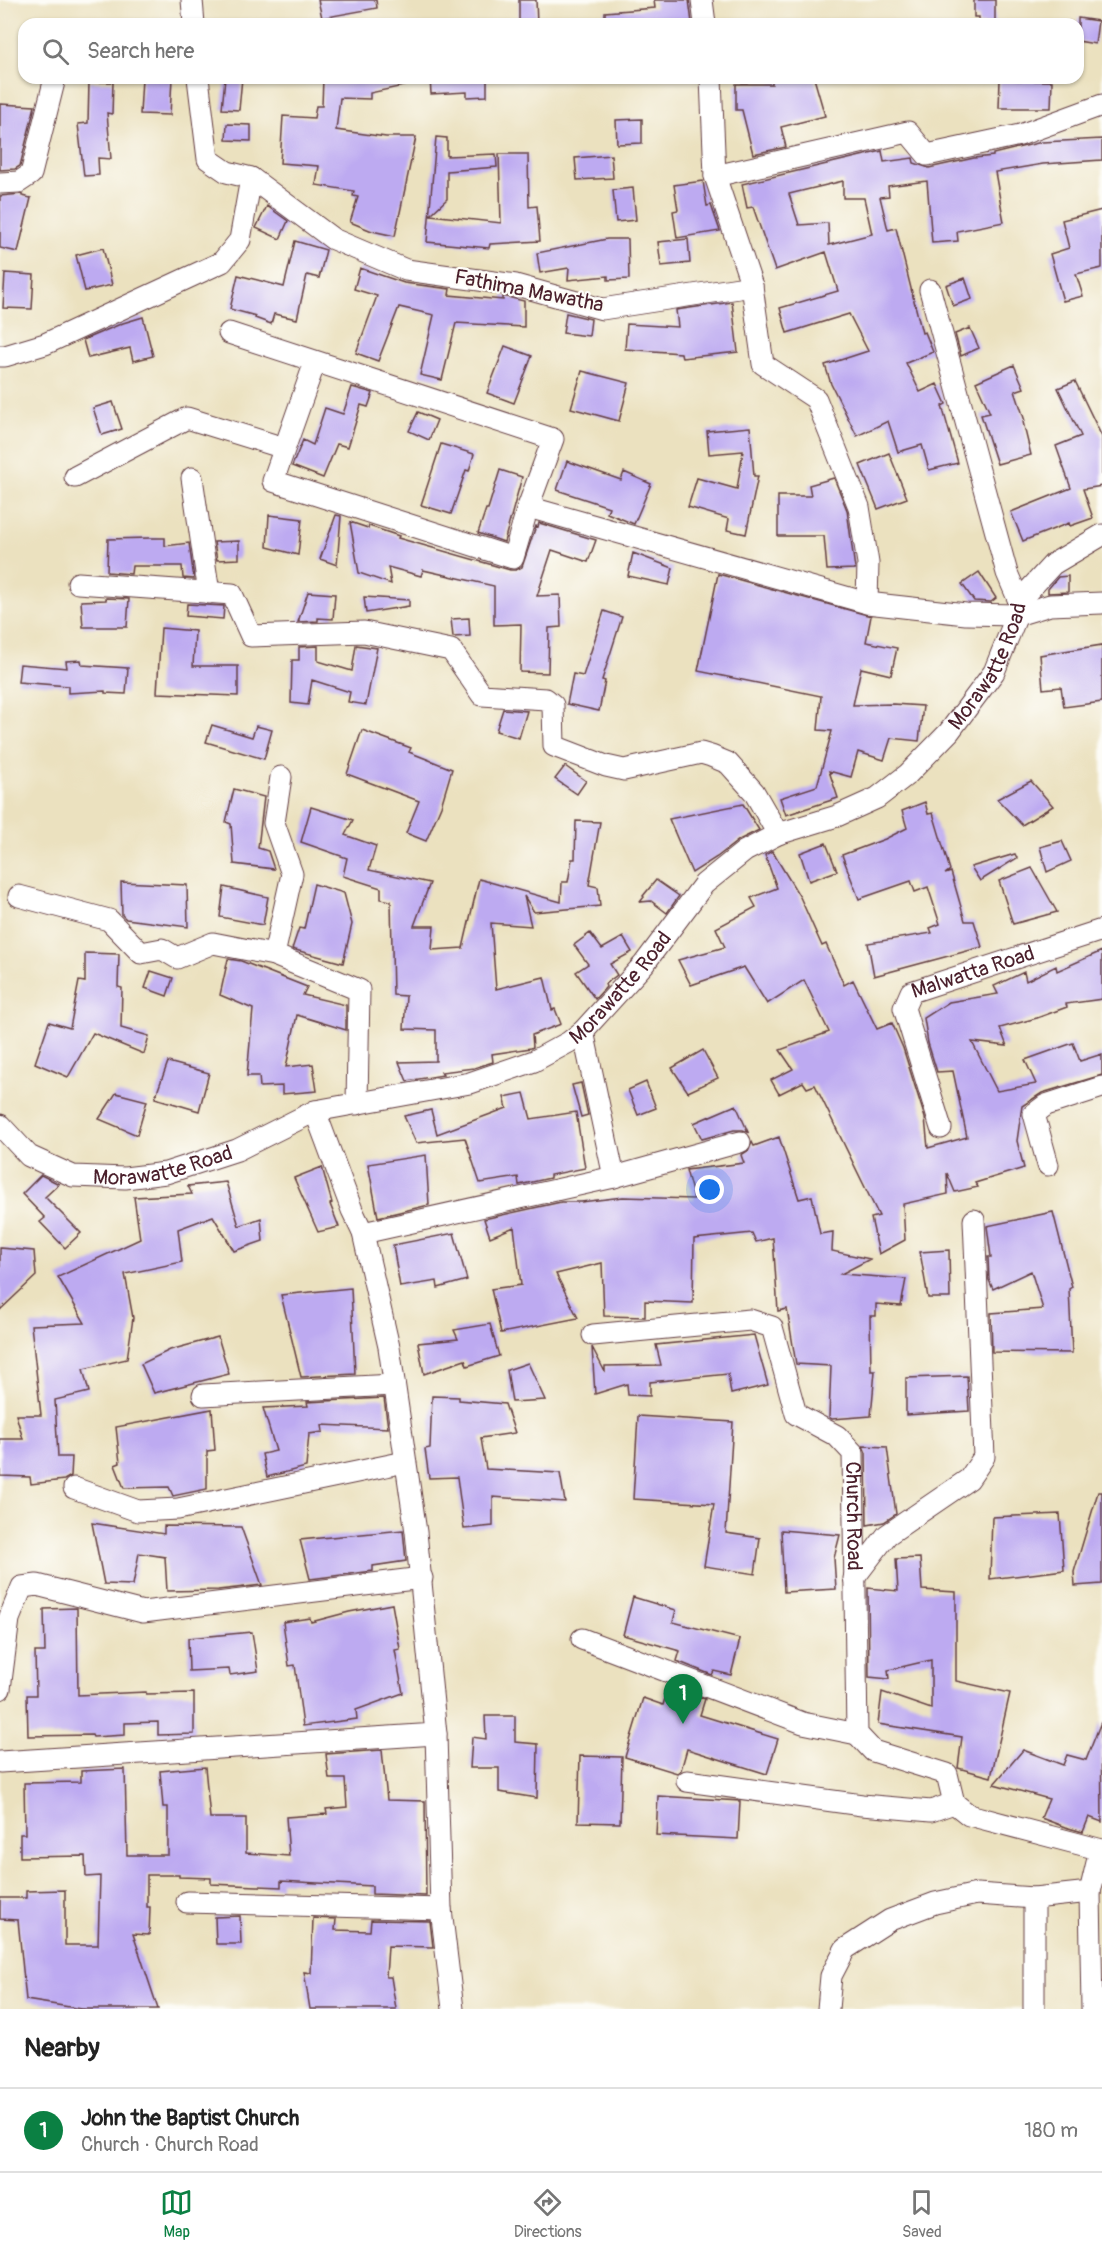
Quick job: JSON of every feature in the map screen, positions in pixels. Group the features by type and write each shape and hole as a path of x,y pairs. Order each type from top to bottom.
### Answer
{"street":[{"path":"192,0 194,18"},
{"path":"702,0 704,18"},
{"path":"0,183 19,182 31,174 54,84"},
{"name":"Fathima Mawatha","path":"199,84 208,159 227,172 251,178 333,239 406,270 516,285 602,309 752,286"},
{"path":"711,84 715,176 752,286 763,364 816,399 859,507 868,563 867,603"},
{"path":"715,176 908,132 927,155 1020,135 1102,105"},
{"path":"0,356 45,345 222,262 240,240 251,178"},
{"path":"930,290 1006,573 1018,608"},
{"path":"229,333 553,439 528,507 513,558 273,481 315,362"},
{"path":"75,477 187,418 284,448"},
{"path":"192,478 209,593"},
{"path":"528,507 867,603 966,614 1050,605 1102,603"},
{"name":"Morawatte Road","path":"0,1125 29,1156 73,1176 125,1178 166,1173 237,1150 315,1111 470,1083 534,1061 569,1042 583,1031 645,964 704,884 745,851 778,834 837,816 877,798 908,774 949,732 994,672 1018,608 1053,564 1102,535"},
{"path":"78,583 232,594 250,636 363,633 451,650 482,695 546,699 553,705 554,746 606,766 624,770 701,753 729,763 754,792 778,834"},
{"path":"274,955 292,874 274,823 281,777"},
{"path":"19,896 109,920 141,953 162,950 177,958 213,943 274,955 359,990 357,1104"},
{"name":"Malwatta Road","path":"941,1128 904,1008 911,992 1102,930"},
{"path":"583,1031 614,1177"},
{"path":"1048,1165 1034,1114 1046,1105 1102,1087"},
{"path":"315,1111 352,1210 363,1233 389,1347 422,1578 436,1734 441,1909 453,2009"},
{"path":"363,1233 614,1177 740,1142"},
{"path":"854,1578 888,1536 969,1479 984,1457 974,1220"},
{"name":"Church Road","path":"593,1335 750,1320 772,1327 796,1414 837,1436 853,1453 857,1734"},
{"path":"203,1395 393,1385"},
{"path":"75,1488 138,1511 178,1509 405,1462"},
{"path":"0,1689 9,1619 22,1587 36,1585 143,1612 422,1578"},
{"path":"582,1639 803,1723 857,1734 873,1751 947,1774 962,1809"},
{"path":"0,1762 436,1734"},
{"path":"687,1781 885,1807 931,1811 962,1809 1101,1850 1090,1892 1092,2009"},
{"path":"828,2009 831,1976 845,1949 890,1920 935,1903 977,1894 1034,1898 1090,1892"},
{"path":"1034,1898 1034,2009"},
{"path":"186,1902 441,1909"}],"building":[{"path":"318,0 376,0 377,8 322,18"},
{"path":"519,0 536,0 537,18 519,18"},
{"path":"654,0 689,0 691,18 605,18 605,12 655,8"},
{"path":"974,0 995,0 995,18 974,17"},
{"path":"1084,19 1098,21 1095,44 1084,42"},
{"path":"89,84 113,84 112,114 107,113 111,159 98,158 99,175 84,176 78,124 88,123"},
{"path":"142,84 172,84 170,115 140,114"},
{"path":"224,84 241,84 239,110 222,109"},
{"path":"323,84 408,84 370,93 370,99 340,98 336,130 386,137 416,137 395,236 372,231 350,222 358,197 353,196 354,191 316,185 319,166 280,163 283,116 314,118 316,106 322,106"},
{"path":"430,84 487,84 487,96 467,97 467,92 431,94"},
{"path":"736,84 816,84 825,116 781,127 786,147 753,154 742,110 736,110"},
{"path":"1000,84 1052,84 1051,108 999,108"},
{"path":"0,104 35,106 20,166 15,169 0,170"},
{"path":"642,119 642,143 617,144 616,120"},
{"path":"227,124 251,125 251,141 226,140"},
{"path":"436,137 447,138 447,156 496,154 497,167 447,171 447,199 430,215 501,223 499,154 528,154 529,207 537,206 540,241 490,244 489,248 427,242"},
{"path":"1102,139 1102,160 1043,164 995,172 1004,222 957,231 958,241 932,243 927,181 888,186 889,196 880,197 888,230 896,228 922,333 925,332 933,352 906,363 920,392 937,384 946,404 942,406 958,463 929,470 922,445 898,452 888,421 857,436 831,384 825,365 868,351 849,314 787,333 780,308 838,291 826,252 775,270 753,207 747,208 742,184 882,151 884,162 913,158 914,163 929,168 993,156 993,154 1042,142","holes":["843,181 843,198 864,198 872,234 829,245 828,223 799,225 789,194"]},
{"path":"611,155 613,178 577,180 575,158"},
{"path":"703,181 707,206 711,205 720,231 677,238 673,211 678,210 674,185"},
{"path":"633,188 636,220 616,222 613,190"},
{"path":"22,194 22,196 31,198 18,252 0,248 0,196"},
{"path":"267,206 288,221 280,239 256,228"},
{"path":"1102,210 1102,268 1076,274 1083,296 1063,301 1050,254 1069,248 1062,220"},
{"path":"607,239 628,239 629,279 608,280 608,276 568,280 569,268 540,273 537,253"},
{"path":"688,239 690,263 661,266 658,242"},
{"path":"295,241 326,250 319,278 307,275 297,319 274,314 271,324 255,318 256,316 230,309 238,275 284,287"},
{"path":"103,248 112,285 85,291 76,255"},
{"path":"360,268 404,283 450,289 449,295 503,300 503,296 524,301 524,327 456,323 442,380 420,375 434,315 399,307 378,361 356,353 377,296 354,289"},
{"path":"5,273 34,275 32,309 3,308"},
{"path":"965,278 972,299 953,306 946,285"},
{"path":"732,302 738,352 682,358 681,353 625,349 627,324 678,327 676,310"},
{"path":"566,313 591,319 589,336 563,333"},
{"path":"143,317 153,356 133,361 130,348 88,358 83,340"},
{"path":"970,328 979,348 961,356 955,334"},
{"path":"505,346 532,356 514,403 487,393"},
{"path":"1014,365 1024,388 1015,391 1025,421 1023,422 1031,455 997,464 981,415 990,413 976,382"},
{"path":"582,371 629,383 619,421 571,408"},
{"path":"1075,381 1102,437 1102,486 1083,489 1093,518 1070,526 1069,523 1023,541 1011,512 1071,488 1056,446 1081,436 1058,388"},
{"path":"352,387 373,393 368,407 361,405 348,447 337,444 323,478 292,466 303,440 313,445 325,408 343,414"},
{"path":"113,402 122,429 102,435 93,408"},
{"path":"418,412 437,420 429,440 409,431"},
{"path":"750,427 754,476 758,476 746,534 727,530 729,519 688,507 697,478 737,489 743,451 709,454 707,431"},
{"path":"441,444 474,454 451,514 421,505"},
{"path":"889,453 907,498 878,509 860,465"},
{"path":"567,461 621,480 624,472 651,484 634,524 607,513 609,507 557,490"},
{"path":"500,470 522,477 504,542 478,533"},
{"path":"834,478 847,510 855,569 827,570 824,536 778,536 778,496 811,496 809,485"},
{"path":"269,515 302,519 298,555 267,547"},
{"path":"336,515 341,516 337,565 320,559"},
{"path":"350,522 510,570 522,567 539,523 596,540 588,562 552,550 537,596 560,595 561,627 549,628 548,673 520,672 521,624 494,625 494,586 423,570 421,576 388,567 391,584 359,573"},
{"path":"165,538 165,546 189,543 194,579 183,578 182,566 132,566 131,574 107,572 108,539"},
{"path":"239,541 239,559 217,560 214,542"},
{"path":"633,553 673,568 669,585 628,576"},
{"path":"979,572 996,598 991,602 974,601 962,584"},
{"path":"718,574 871,616 866,642 897,648 891,675 861,668 853,705 923,706 919,741 891,738 884,760 858,752 851,777 829,771 838,798 786,815 780,798 817,786 832,731 818,730 821,696 698,671"},
{"path":"1068,576 1068,592 1048,593 1048,589 1058,577"},
{"path":"308,592 335,594 333,619 318,618 318,621 298,622"},
{"path":"364,597 409,600 409,606 366,613"},
{"path":"106,598 129,599 127,627 83,627 81,601 106,600"},
{"path":"187,604 224,606 223,619 186,616"},
{"path":"604,611 622,617 602,680 605,681 599,711 567,704 573,674 583,676"},
{"path":"469,618 470,636 453,637 451,619"},
{"path":"161,628 195,631 193,666 238,666 238,696 157,693"},
{"path":"356,645 377,648 366,705 348,702 350,692 312,680 308,705 291,703 292,660 299,660 299,647 318,646 318,661 352,671"},
{"path":"1102,645 1102,702 1064,707 1061,687 1043,689 1040,655"},
{"path":"81,660 82,665 128,668 126,694 105,693 105,691 68,693 68,686 18,682 20,664 67,668 66,661"},
{"path":"503,709 527,711 519,738 496,731"},
{"path":"212,725 252,737 256,726 272,730 264,759 206,742"},
{"path":"362,730 411,748 409,752 452,769 441,806 426,841 406,833 419,801 347,774"},
{"path":"565,766 586,781 577,794 555,779"},
{"path":"1031,781 1053,806 1022,825 997,799"},
{"path":"234,789 264,797 258,848 268,851 274,869 234,864 231,824 226,822"},
{"path":"925,802 928,814 933,813 950,870 945,874 951,872 965,921 974,921 982,947 874,976 868,943 932,933 930,928 940,924 928,887 915,892 911,881 859,899 842,855 907,828 902,811"},
{"path":"743,804 759,830 739,840 692,873 669,819"},
{"path":"311,807 353,820 345,835 376,846 369,870 430,883 414,926 434,926 432,950 463,948 479,879 561,902 562,882 568,882 572,859 575,859 576,821 600,822 589,885 598,887 600,906 534,912 524,896 531,926 491,923 496,989 544,977 552,1010 555,1009 561,1024 532,1035 533,1047 531,1048 492,1054 493,1062 474,1068 441,1072 443,1075 407,1081 399,1062 436,1061 436,1030 404,1029 406,996 393,995 391,901 381,899 381,888 343,876 347,858 301,842"},
{"path":"1062,841 1071,861 1047,872 1040,847"},
{"path":"826,843 837,871 809,881 800,853"},
{"path":"772,851 800,897 822,946 826,944 844,985 853,980 877,1029 892,1023 903,1048 925,1118 928,1148 967,1137 953,1071 937,1072 928,1043 924,1018 949,1002 998,994 994,986 1024,972 1026,981 1056,966 1057,971 1102,951 1102,999 1066,1004 1067,1007 1037,1018 1000,1028 1007,1046 972,1042 997,1091 1036,1084 1025,1060 1073,1043 1080,1061 1102,1054 1102,1075 1042,1093 1022,1106 1017,1141 1024,1168 975,1183 978,1187 955,1192 947,1173 948,1194 903,1204 905,1240 879,1254 871,1218 879,1216 815,1085 807,1088 803,1082 779,1094 771,1080 793,1069 780,1050 829,1032 804,980 767,1004 744,967 691,985 678,960 725,947 716,928 756,907 751,898 777,888 765,855"},
{"path":"1015,854 1017,858 980,881 971,867"},
{"path":"1032,868 1057,912 1013,924 999,881"},
{"path":"656,880 679,896 667,913 651,901 640,902"},
{"path":"121,882 187,885 188,927 126,919 122,915"},
{"path":"314,884 344,893 352,924 343,963 292,949 299,928 304,929"},
{"path":"224,887 268,897 263,925 220,917"},
{"path":"590,933 602,949 623,937 632,952 610,964 617,975 605,984 606,987 595,999 576,972 588,964 574,945"},
{"path":"85,953 119,954 118,987 122,988 121,1028 149,1036 144,1054 93,1033 68,1077 35,1063 49,1022 70,1028 79,981 85,982"},
{"path":"228,959 241,961 307,987 303,995 346,1005 346,1030 297,1015 286,1067 313,1064 317,1091 282,1094 282,1086 260,1087 259,1076 247,1076 253,1009 220,995"},
{"path":"151,971 173,978 167,996 145,988"},
{"path":"703,1050 718,1078 688,1092 672,1068"},
{"path":"168,1062 209,1073 199,1111 155,1098"},
{"path":"646,1082 656,1108 638,1115 628,1090"},
{"path":"581,1083 588,1115 581,1117 572,1085"},
{"path":"116,1093 147,1101 137,1135 99,1119"},
{"path":"524,1093 531,1119 576,1112 585,1168 550,1175 550,1178 519,1185 518,1177 480,1183 465,1138 416,1143 404,1116 431,1110 437,1134 507,1108 504,1097"},
{"path":"736,1105 748,1132 734,1130 702,1139 694,1123"},
{"path":"779,1137 799,1199 812,1196 820,1234 833,1232 832,1251 870,1259 841,1274 906,1279 901,1306 876,1304 876,1316 870,1316 871,1371 875,1371 871,1416 832,1419 829,1417 831,1366 796,1364 787,1309 778,1311 773,1238 756,1242 752,1233 694,1239 693,1303 645,1301 645,1317 604,1316 602,1263 556,1274 578,1318 501,1333 491,1289 521,1285 514,1227 490,1237 484,1219 561,1202 623,1197 694,1199 686,1170 744,1163 741,1155 749,1150 752,1142 754,1146"},
{"path":"426,1155 429,1205 378,1217 368,1164"},
{"path":"322,1167 332,1203 330,1204 339,1227 318,1232 294,1178"},
{"path":"41,1175 59,1184 45,1197 81,1233 65,1248 40,1222 45,1218 22,1194"},
{"path":"226,1182 239,1226 261,1218 263,1241 234,1251 213,1216 178,1229 182,1262 125,1274 133,1318 127,1359 83,1369 89,1392 55,1400 58,1457 72,1457 71,1476 64,1480 31,1484 30,1477 0,1476 0,1439 23,1439 16,1415 41,1415 31,1325 85,1323 58,1277 140,1239 134,1197 192,1194 188,1186"},
{"path":"1053,1212 1072,1287 1069,1289 1072,1353 992,1352 991,1313 1043,1309 1031,1271 993,1289 989,1280 988,1257 991,1257 987,1226"},
{"path":"454,1233 467,1280 438,1288 437,1281 400,1287 393,1245"},
{"path":"0,1248 34,1251 36,1276 0,1310"},
{"path":"949,1250 950,1298 928,1298 920,1252"},
{"path":"351,1288 355,1374 301,1377 281,1295"},
{"path":"490,1324 499,1356 467,1366 465,1360 424,1374 418,1343 458,1339 454,1330"},
{"path":"754,1335 768,1385 731,1394 728,1374 650,1382 650,1396 628,1395 627,1384 595,1394 592,1347 605,1372 605,1366 661,1365 656,1345"},
{"path":"218,1337 229,1374 154,1393 141,1364 170,1350"},
{"path":"528,1363 545,1400 512,1402 507,1370"},
{"path":"967,1376 969,1411 906,1415 906,1378"},
{"path":"432,1396 459,1397 459,1400 505,1404 515,1433 481,1438 486,1469 560,1473 565,1502 493,1497 493,1526 464,1529 457,1477 429,1478 425,1449 430,1448"},
{"path":"384,1398 388,1428 322,1425 323,1432 309,1434 306,1467 267,1477 262,1454 276,1451 263,1408 308,1406 307,1402"},
{"path":"212,1409 215,1450 207,1451 207,1489 173,1496 169,1487 124,1488 115,1465 120,1463 116,1427"},
{"path":"638,1416 733,1422 726,1533 760,1538 755,1574 704,1566 714,1504 633,1499"},
{"path":"863,1446 887,1447 896,1514 884,1522 867,1525 866,1453"},
{"path":"1098,1492 1102,1492 1102,1584 1075,1586 1074,1572"},
{"path":"1060,1514 1064,1570 990,1579 992,1517"},
{"path":"92,1523 164,1534 164,1526 241,1527 262,1585 218,1590 167,1591 165,1557 139,1553 133,1585 104,1584"},
{"path":"403,1530 406,1561 373,1566 373,1571 310,1579 300,1540"},
{"path":"781,1530 840,1535 834,1558 836,1589 784,1592"},
{"path":"920,1558 922,1590 956,1592 956,1681 1010,1693 991,1777 958,1768 962,1737 878,1724 882,1692 931,1709 931,1660 888,1670 889,1679 869,1677 868,1588 898,1591 896,1559"},
{"path":"633,1597 676,1610 673,1622 740,1639 731,1675 714,1671 712,1675 677,1661 680,1651 623,1635"},
{"path":"392,1604 400,1649 395,1650 403,1693 356,1710 357,1719 303,1726 295,1665 289,1666 283,1622 310,1618 311,1622"},
{"path":"77,1608 78,1695 146,1692 146,1694 194,1693 194,1734 158,1735 158,1722 125,1723 125,1735 28,1736 27,1695 36,1695 35,1652 45,1652 44,1609"},
{"path":"252,1632 258,1671 230,1675 229,1669 189,1671 188,1638"},
{"path":"669,1686 705,1699 700,1715 778,1739 767,1774 687,1749 681,1770 677,1773 625,1757 643,1698 663,1705"},
{"path":"485,1716 515,1716 515,1742 538,1744 537,1798 499,1792 499,1768 470,1768 472,1737 486,1739"},
{"path":"1101,1722 1102,1822 1089,1817 1083,1832 1065,1827 1041,1818 1049,1799 994,1784 1023,1750 1063,1765 1067,1755 1086,1760"},
{"path":"382,1750 387,1800 425,1801 426,1896 372,1894 372,1886 281,1881 281,1887 211,1884 211,1878 147,1875 147,1907 150,1907 149,1935 133,1934 158,2009 82,2009 26,2000 18,1920 0,1919 0,1898 26,1898 26,1891 65,1890 65,1945 98,1945 100,1876 86,1877 85,1856 20,1857 20,1834 25,1834 24,1783 81,1782 81,1771 125,1769 127,1855 168,1855 168,1807 163,1807 160,1771 205,1767 210,1818 246,1818 246,1853 289,1856 286,1817 327,1814 326,1809 347,1807 345,1779 329,1779 326,1754"},
{"path":"580,1756 622,1757 620,1823 578,1822"},
{"path":"658,1796 740,1801 738,1839 656,1835"},
{"path":"240,1916 241,1944 216,1944 215,1917"},
{"path":"313,1918 336,1919 335,1930 370,1931 371,1920 430,1921 433,1947 388,1946 386,1977 391,1977 396,2009 310,2009 304,1972 311,1973"}],"place":[{"name":"John the Baptist Church","path":"683,1724"}]}
